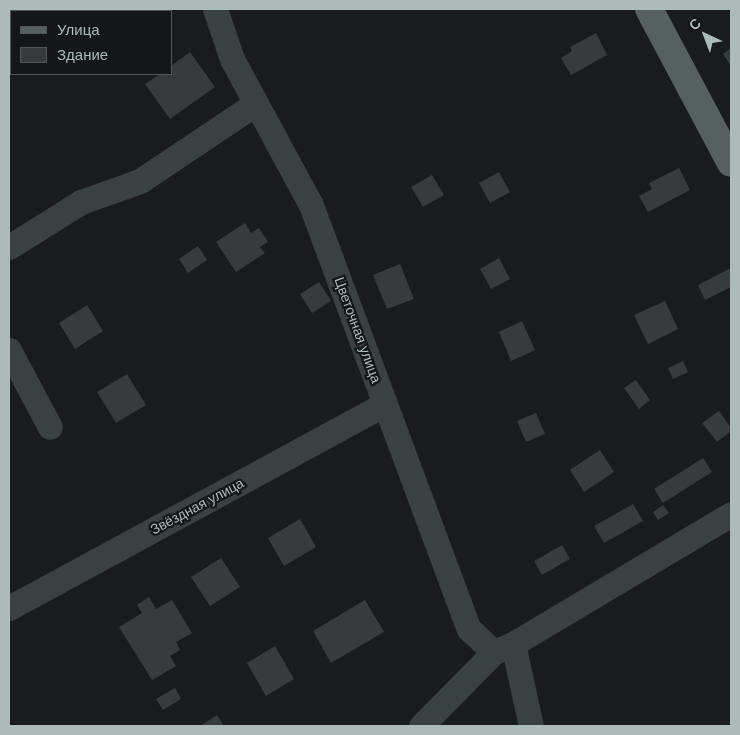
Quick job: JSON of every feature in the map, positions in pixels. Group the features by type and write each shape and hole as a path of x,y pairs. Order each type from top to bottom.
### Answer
{"main road":[{"path":"649,9 731,163"}],"street":[{"name":"Цветочная улица","path":"215,9 232,59 254,104 311,205 468,629 503,648"},
{"path":"9,247 81,202 140,181 254,104"},
{"path":"9,350 50,427"},
{"name":"Звёздная улица","path":"9,608 385,404"},
{"path":"421,726 503,648 731,514"},
{"path":"503,648 531,726"}],"building":[{"path":"596,33 607,55 571,75 561,58 572,51 570,47"},
{"path":"731,48 731,66 723,54"},
{"path":"190,52 215,87 170,119 145,84 158,75 172,75 172,65"},
{"path":"679,168 690,190 648,212 639,196 652,189 649,183"},
{"path":"499,172 510,192 490,203 479,183"},
{"path":"432,175 444,195 423,207 411,187"},
{"path":"245,223 251,233 259,228 268,242 260,247 265,253 236,272 216,242"},
{"path":"198,246 207,260 188,273 179,259"},
{"path":"499,258 510,279 491,289 480,269"},
{"path":"400,264 414,299 387,309 373,275"},
{"path":"731,268 731,287 705,300 698,285"},
{"path":"319,282 331,301 312,313 300,294"},
{"path":"665,301 678,329 648,344 634,315"},
{"path":"87,305 103,331 75,349 59,323"},
{"path":"522,321 535,350 511,361 499,332"},
{"path":"683,361 688,372 673,379 668,368"},
{"path":"127,374 146,405 116,423 97,392"},
{"path":"636,380 650,400 639,409 624,388"},
{"path":"719,411 731,428 731,431 717,442 702,423"},
{"path":"536,413 545,434 526,442 517,421"},
{"path":"600,450 614,472 584,492 570,470"},
{"path":"703,458 712,472 663,503 654,489"},
{"path":"633,504 643,521 604,543 594,526"},
{"path":"663,505 669,513 658,520 653,512"},
{"path":"300,519 316,547 284,566 268,538"},
{"path":"562,545 570,559 542,575 534,561"},
{"path":"221,558 240,587 210,606 191,577"},
{"path":"149,597 156,609 172,600 192,633 176,642 180,650 170,656 176,666 152,680 119,627 142,613 137,605"},
{"path":"365,600 384,632 331,663 313,631"},
{"path":"275,646 294,679 266,696 247,663"},
{"path":"175,688 181,699 163,710 156,699"},
{"path":"217,715 224,726 200,726"}]}
